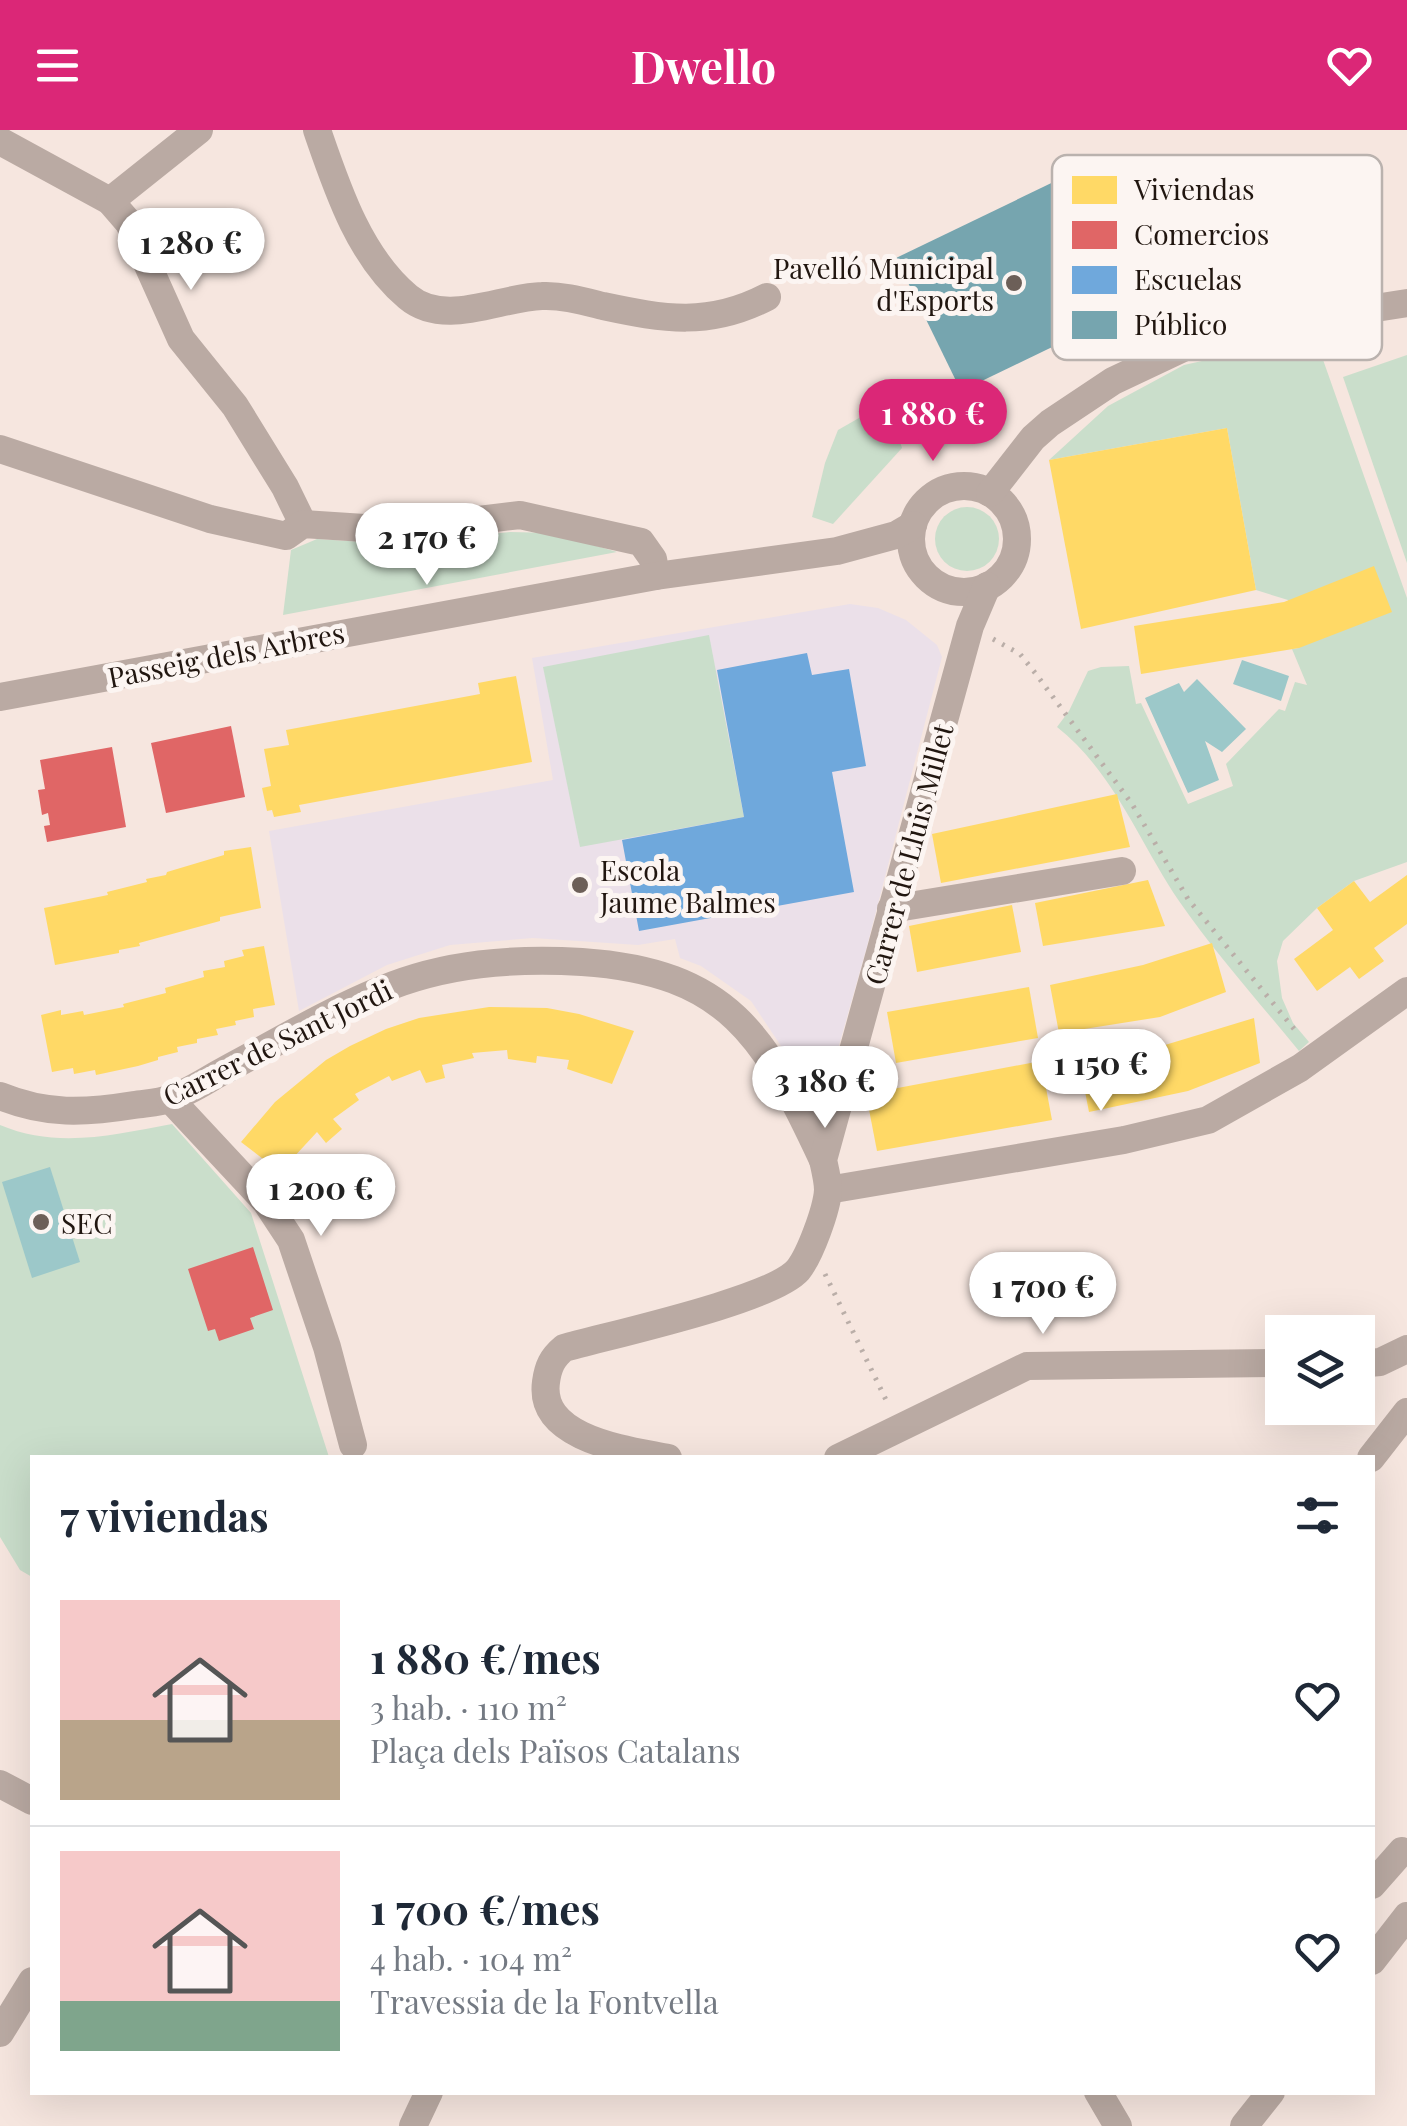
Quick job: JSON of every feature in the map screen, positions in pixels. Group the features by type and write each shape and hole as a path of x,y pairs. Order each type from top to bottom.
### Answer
{"street":[{"path":"110,201 199,130"},
{"path":"318,130 344,206 363,240 410,298 430,308 452,312 543,296 670,318 714,317 736,313 767,297"},
{"path":"0,142 110,201 129,223 181,339 235,406 285,486 303,524"},
{"path":"1382,307 1407,303"},
{"path":"990,493 1033,438 1050,423 1113,381 1157,360"},
{"path":"0,449 210,519 286,536 303,524 395,530 520,515 641,542 653,558 656,576"},
{"path":"967,486 990,493 1009,510 1017,534 1017,547 1007,570 976,590 952,590 932,580 917,562 912,544 914,525 924,505 943,491 967,486"},
{"name":"Passeig dels Arbres","path":"0,697 656,576 724,569 866,545 914,525"},
{"name":"Passeig dels Arbres","path":"866,545 917,562"},
{"name":"Carrer de Lluis Millet","path":"654,1455 601,1444 574,1432 555,1412 545,1389 554,1358 564,1348 741,1299 771,1287 799,1269 822,1216 828,1190 823,1160 970,626 987,586"},
{"path":"891,909 1122,871"},
{"name":"Carrer de Sant Jordi","path":"4,1090 46,1111 86,1113 170,1099 380,990 444,968 506,961 618,965 672,978 734,1013 767,1055 797,1104 823,1160"},
{"path":"828,1190 1124,1140 1208,1120 1317,1056 1407,992"},
{"path":"797,1104 842,1098"},
{"path":"170,1099 266,1202 291,1240 354,1445"},
{"path":"1375,1362 1407,1349"},
{"path":"844,1455 1027,1366 1265,1363"},
{"path":"1373,1455 1407,1412"},
{"path":"0,1784 30,1800"},
{"path":"1375,1882 1402,1850"},
{"path":"1375,1957 1407,1916"},
{"path":"0,2034 30,1984"},
{"path":"413,2126 428,2095"},
{"path":"1100,2095 1118,2126"},
{"path":"1244,2126 1267,2096"}],"path":[{"path":"970,626 1020,654 1132,804 1188,899 1317,1056"},
{"path":"810,1245 900,1428"}],"shaded area":[{"name":"Escola Jaume Balmes","path":"850,604 878,608 906,620 937,645 942,657 866,950 830,1077 823,1084 807,1085 751,1001 701,966 680,958 675,939 638,945 533,938 450,945 387,965 299,1011 269,831 553,780 532,658"}],"green space":[{"path":"1407,355 1407,563 1343,377"},
{"path":"1206,360 1323,360 1407,598 1407,862 1354,881 1317,908 1283,941 1277,961 1282,998 1293,1023 1309,1042 1299,1051 1179,901 1110,786 1057,727 1088,671 1129,666 1136,704 1141,703 1188,804 1233,786 1226,764 1279,709 1285,711 1295,682 1307,685 1292,649 1299,648 1288,600 1256,590 1227,428 1049,460 1108,406 1184,365"},
{"path":"887,402 902,448 833,524 812,517 825,463 838,430"},
{"path":"967,507 990,516 999,539 990,562 967,571 944,562 935,539 944,516"},
{"path":"510,532 553,533 617,552 283,615 291,550 317,539 396,544"},
{"path":"709,635 744,817 580,847 543,667"},
{"path":"172,1124 251,1213 328,1455 30,1455 30,1576 20,1570 0,1537 0,1125 43,1137 107,1135"}],"water":[{"path":"1242,660 1289,676 1281,701 1233,684"},
{"path":"1197,679 1246,729 1222,752 1205,741 1219,780 1188,793 1145,698 1179,683 1184,692"},
{"name":"SEC","path":"50,1167 80,1262 32,1278 2,1182"}],"building: Viviendas":[{"path":"1227,428 1256,590 1081,629 1049,460"},
{"path":"1374,566 1392,612 1299,648 1141,674 1134,626 1284,602"},
{"path":"516,676 532,762 299,805 301,812 274,817 272,810 267,811 262,788 271,786 264,749 289,745 286,730 480,694 478,683"},
{"path":"1117,794 1130,847 941,883 932,834"},
{"path":"251,847 261,908 220,917 220,921 139,943 140,946 119,953 55,965 44,908 108,895 107,892 224,855 224,851"},
{"path":"1407,875 1407,924 1374,948 1384,961 1359,979 1350,967 1317,991 1294,959 1333,930 1317,908 1354,881 1370,902"},
{"path":"1148,880 1165,926 1043,946 1035,903"},
{"path":"1012,905 1021,952 917,972 909,926"},
{"path":"1212,943 1226,992 1160,1017 1059,1033 1050,985 1143,965"},
{"path":"264,946 275,1005 253,1009 254,1017 216,1029 218,1035 177,1047 178,1052 158,1060 96,1075 95,1070 74,1074 73,1068 52,1072 41,1015 61,1010 61,1015 83,1011 84,1015 124,1007 123,1004 166,993 165,988 204,977 203,971 225,967 224,961 244,956 242,950"},
{"path":"1029,987 1038,1038 896,1063 887,1012"},
{"path":"489,1007 547,1008 634,1031 612,1084 567,1069 569,1060 537,1056 536,1063 508,1059 507,1050 472,1053 474,1058 442,1065 445,1078 426,1083 420,1070 392,1081 389,1076 355,1094 359,1100 333,1119 342,1129 326,1143 317,1132 280,1172 241,1142 275,1102 326,1060 350,1046 419,1018"},
{"path":"1254,1018 1260,1063 1188,1091 1089,1112 1079,1061 1165,1045"},
{"path":"1041,1061 1052,1120 877,1151 866,1094"}],"building: Comercios":[{"path":"231,726 245,797 166,813 151,743"},
{"path":"112,747 126,827 47,842 44,826 50,825 48,813 42,815 38,790 45,789 40,760"},
{"path":"253,1247 273,1310 250,1318 254,1329 219,1341 215,1329 208,1331 188,1269"}],"building: Escuelas":[{"path":"807,653 812,675 849,669 866,766 832,772 854,892 639,931 622,840 744,817 717,670"}],"building: Público":[{"name":"Pavelló Municipal d'Esports","path":"1052,183 1052,347 961,391 896,258"}],"place":[{"name":"Pavelló Municipal d'Esports","path":"1014,283"},
{"name":"Escola Jaume Balmes","path":"580,885"},
{"name":"SEC","path":"41,1222"}]}
